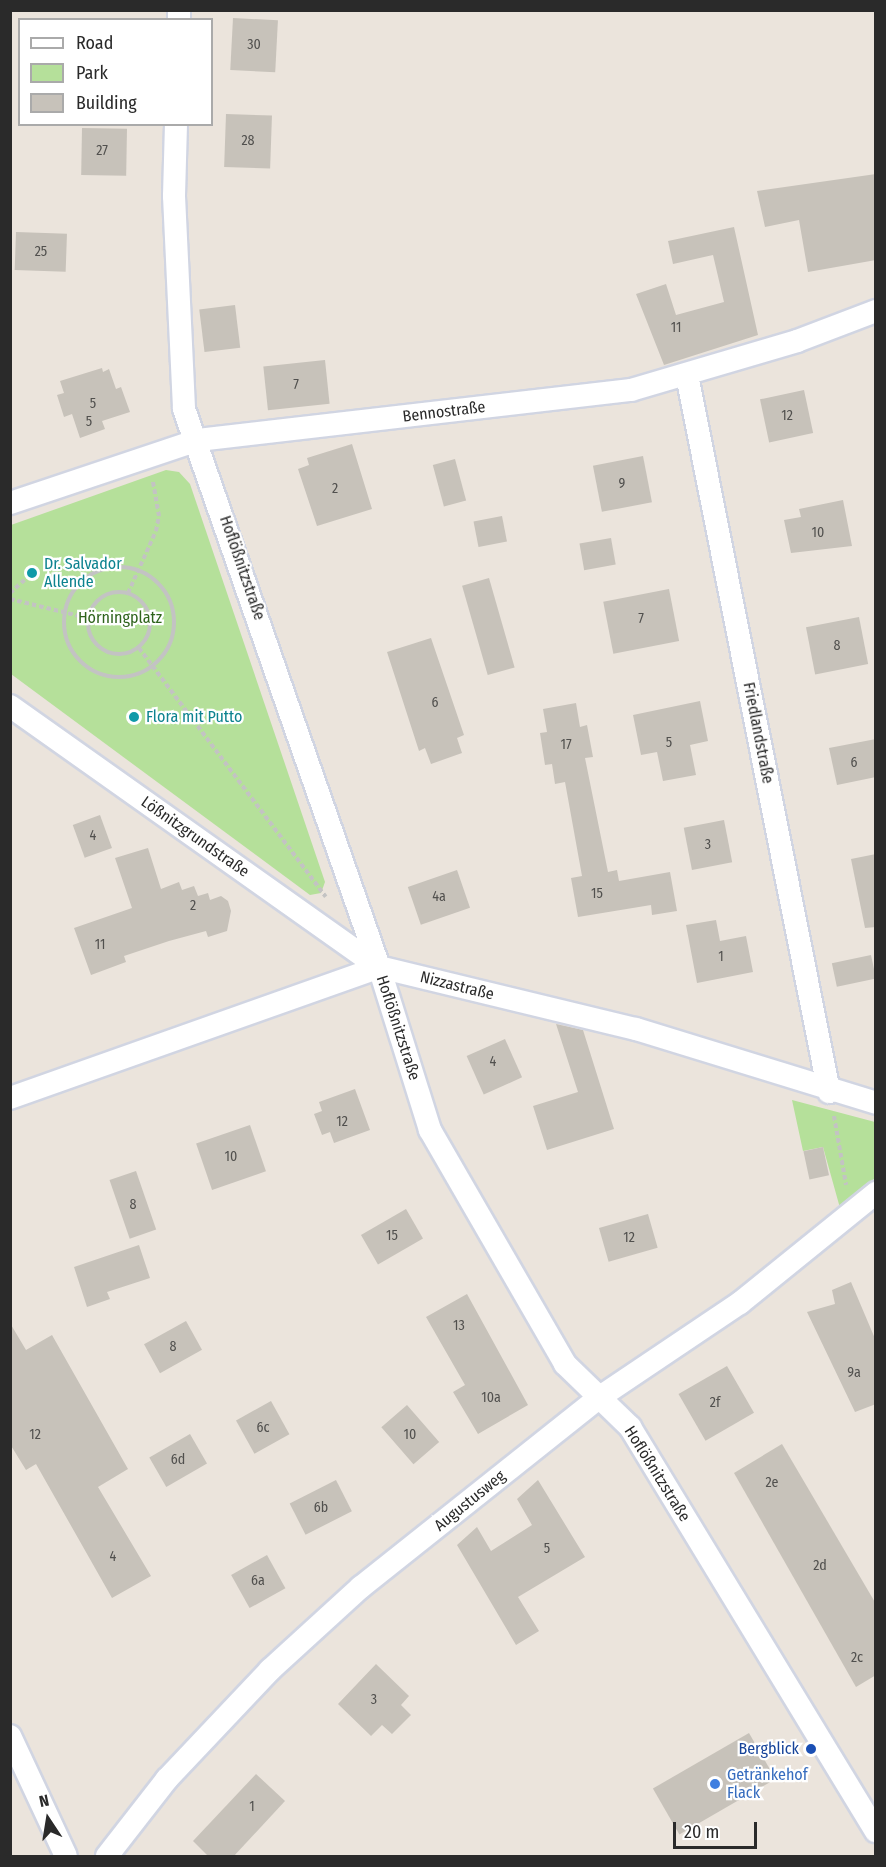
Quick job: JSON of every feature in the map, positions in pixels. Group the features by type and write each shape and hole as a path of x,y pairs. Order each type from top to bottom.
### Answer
{"street":[{"name":"Hoflößnitzstraße","path":"176,126 174,196 184,409 198,440 379,967 430,1130 565,1364 597,1399 630,1427 876,1831"},
{"name":"Bennostraße","path":"10,503 198,440 631,390 687,375 876,311"},
{"name":"Friedlandstraße","path":"687,375 829,1092"},
{"name":"Lößnitzgrundstraße","path":"10,706 379,967"},
{"name":"Nizzastraße","path":"379,967 636,1029 829,1092 876,1103"},
{"path":"10,1098 379,967"},
{"name":"Augustusweg","path":"107,1857 167,1779 270,1670 361,1587 597,1399 740,1303 876,1193"},
{"path":"10,1736 66,1857"}],"path":[{"path":"128,593 159,516 153,475"},
{"path":"107,568 139,570 156,580 175,614 170,643 154,667 126,678 97,673 74,655 65,635 64,612 79,584 92,574 107,568"},
{"path":"10,593 29,576"},
{"path":"128,593 138,598 150,617 147,639 140,648 119,655 99,648 88,629 88,618 102,597 128,593"},
{"path":"10,599 88,618"},
{"path":"140,648 329,902"},
{"path":"832,1123 852,1212"}],"green space":[{"name":"Hörningplatz","path":"166,470 179,472 190,484 325,882 321,893 310,895 11,674 11,525"},
{"path":"792,1100 875,1122 875,1178 840,1208 823,1147 803,1151"}],"building":[{"path":"233,18 278,20 275,72 230,70"},
{"path":"226,114 272,116 270,169 224,167"},
{"path":"82,128 127,129 126,176 81,175"},
{"path":"876,174 876,260 808,272 799,220 765,227 757,191"},
{"path":"734,227 758,335 664,365 636,294 666,284 676,315 724,302 713,255 673,264 668,241"},
{"path":"16,232 67,234 66,272 15,270"},
{"path":"235,305 240,348 205,352 199,309"},
{"path":"325,360 330,404 268,410 263,366"},
{"path":"102,368 103,372 109,369 116,389 121,387 130,412 102,421 105,429 80,438 72,414 64,417 57,395 64,393 60,381"},
{"path":"804,390 813,433 769,442 760,399"},
{"path":"352,444 372,509 317,526 298,469 309,465 307,458"},
{"path":"643,456 652,502 602,512 593,466"},
{"path":"455,459 466,501 444,506 433,465"},
{"path":"843,500 852,546 791,553 784,520 801,517 799,509"},
{"path":"502,516 507,542 478,547 474,522"},
{"path":"611,538 616,565 584,570 579,544"},
{"path":"489,578 515,667 488,675 462,586"},
{"path":"669,589 679,641 613,654 603,602"},
{"path":"859,617 868,664 815,674 806,627"},
{"path":"431,638 464,735 457,738 462,753 431,764 425,748 419,751 387,652"},
{"path":"700,701 708,741 690,745 696,775 663,781 657,752 641,755 633,715"},
{"path":"576,703 580,727 587,725 593,757 585,758 608,872 617,870 619,881 670,872 677,911 652,915 651,905 578,917 571,878 582,876 565,782 555,784 552,764 545,765 540,733 547,732 543,709"},
{"path":"876,739 876,777 837,785 829,748"},
{"path":"100,815 112,848 85,858 73,825"},
{"path":"724,820 732,862 692,870 684,828"},
{"path":"148,848 161,889 179,882 182,890 194,886 198,896 208,893 210,900 221,896 228,901 231,911 227,931 208,937 206,931 169,941 124,956 126,962 91,975 74,928 132,908 115,858"},
{"path":"876,854 876,927 865,928 851,859"},
{"path":"457,870 470,908 421,925 408,887"},
{"path":"716,920 720,941 746,936 753,972 697,983 686,925"},
{"path":"871,955 876,978 837,987 832,963"},
{"path":"556,1024 583,1030 614,1129 547,1150 533,1106 578,1092"},
{"path":"505,1039 522,1077 484,1094 467,1056"},
{"path":"355,1089 370,1130 334,1143 330,1132 322,1135 314,1114 322,1111 319,1102"},
{"path":"250,1125 266,1171 212,1190 196,1144"},
{"path":"823,1147 829,1175 809,1180 803,1151"},
{"path":"136,1171 156,1230 130,1239 110,1180"},
{"path":"406,1209 423,1238 378,1264 361,1235"},
{"path":"648,1214 658,1248 609,1262 599,1228"},
{"path":"139,1245 150,1278 107,1292 110,1299 87,1307 74,1267"},
{"path":"851,1282 876,1341 876,1404 855,1412 807,1312 835,1304 832,1290"},
{"path":"467,1294 528,1405 478,1434 453,1392 465,1385 426,1317"},
{"path":"186,1321 202,1350 160,1373 144,1344"},
{"path":"10,1323 26,1350 52,1335 128,1469 98,1487 151,1576 112,1598 36,1464 26,1470 10,1444"},
{"path":"727,1366 754,1413 706,1441 679,1394"},
{"path":"271,1401 289,1434 254,1454 236,1420"},
{"path":"407,1405 439,1442 413,1464 381,1427"},
{"path":"190,1434 207,1463 166,1487 149,1458"},
{"path":"782,1444 876,1604 876,1675 856,1687 734,1473"},
{"path":"336,1480 352,1511 306,1535 290,1504"},
{"path":"538,1480 585,1557 518,1597 539,1631 516,1645 457,1545 477,1527 491,1551 532,1525 517,1499"},
{"path":"267,1555 285,1588 250,1608 231,1575"},
{"path":"376,1664 409,1696 401,1705 411,1715 392,1734 382,1725 371,1736 338,1704"},
{"name":"Getränkehof Flack","path":"749,1733 776,1779 679,1834 653,1788"},
{"path":"256,1774 285,1801 233,1857 209,1857 193,1841"}],"place":[{"name":"Dr. Salvador Allende","path":"32,573"},
{"name":"Flora mit Putto","path":"134,717"},
{"name":"Bergblick","path":"811,1749"},
{"name":"Getränkehof Flack","path":"715,1784"}]}
